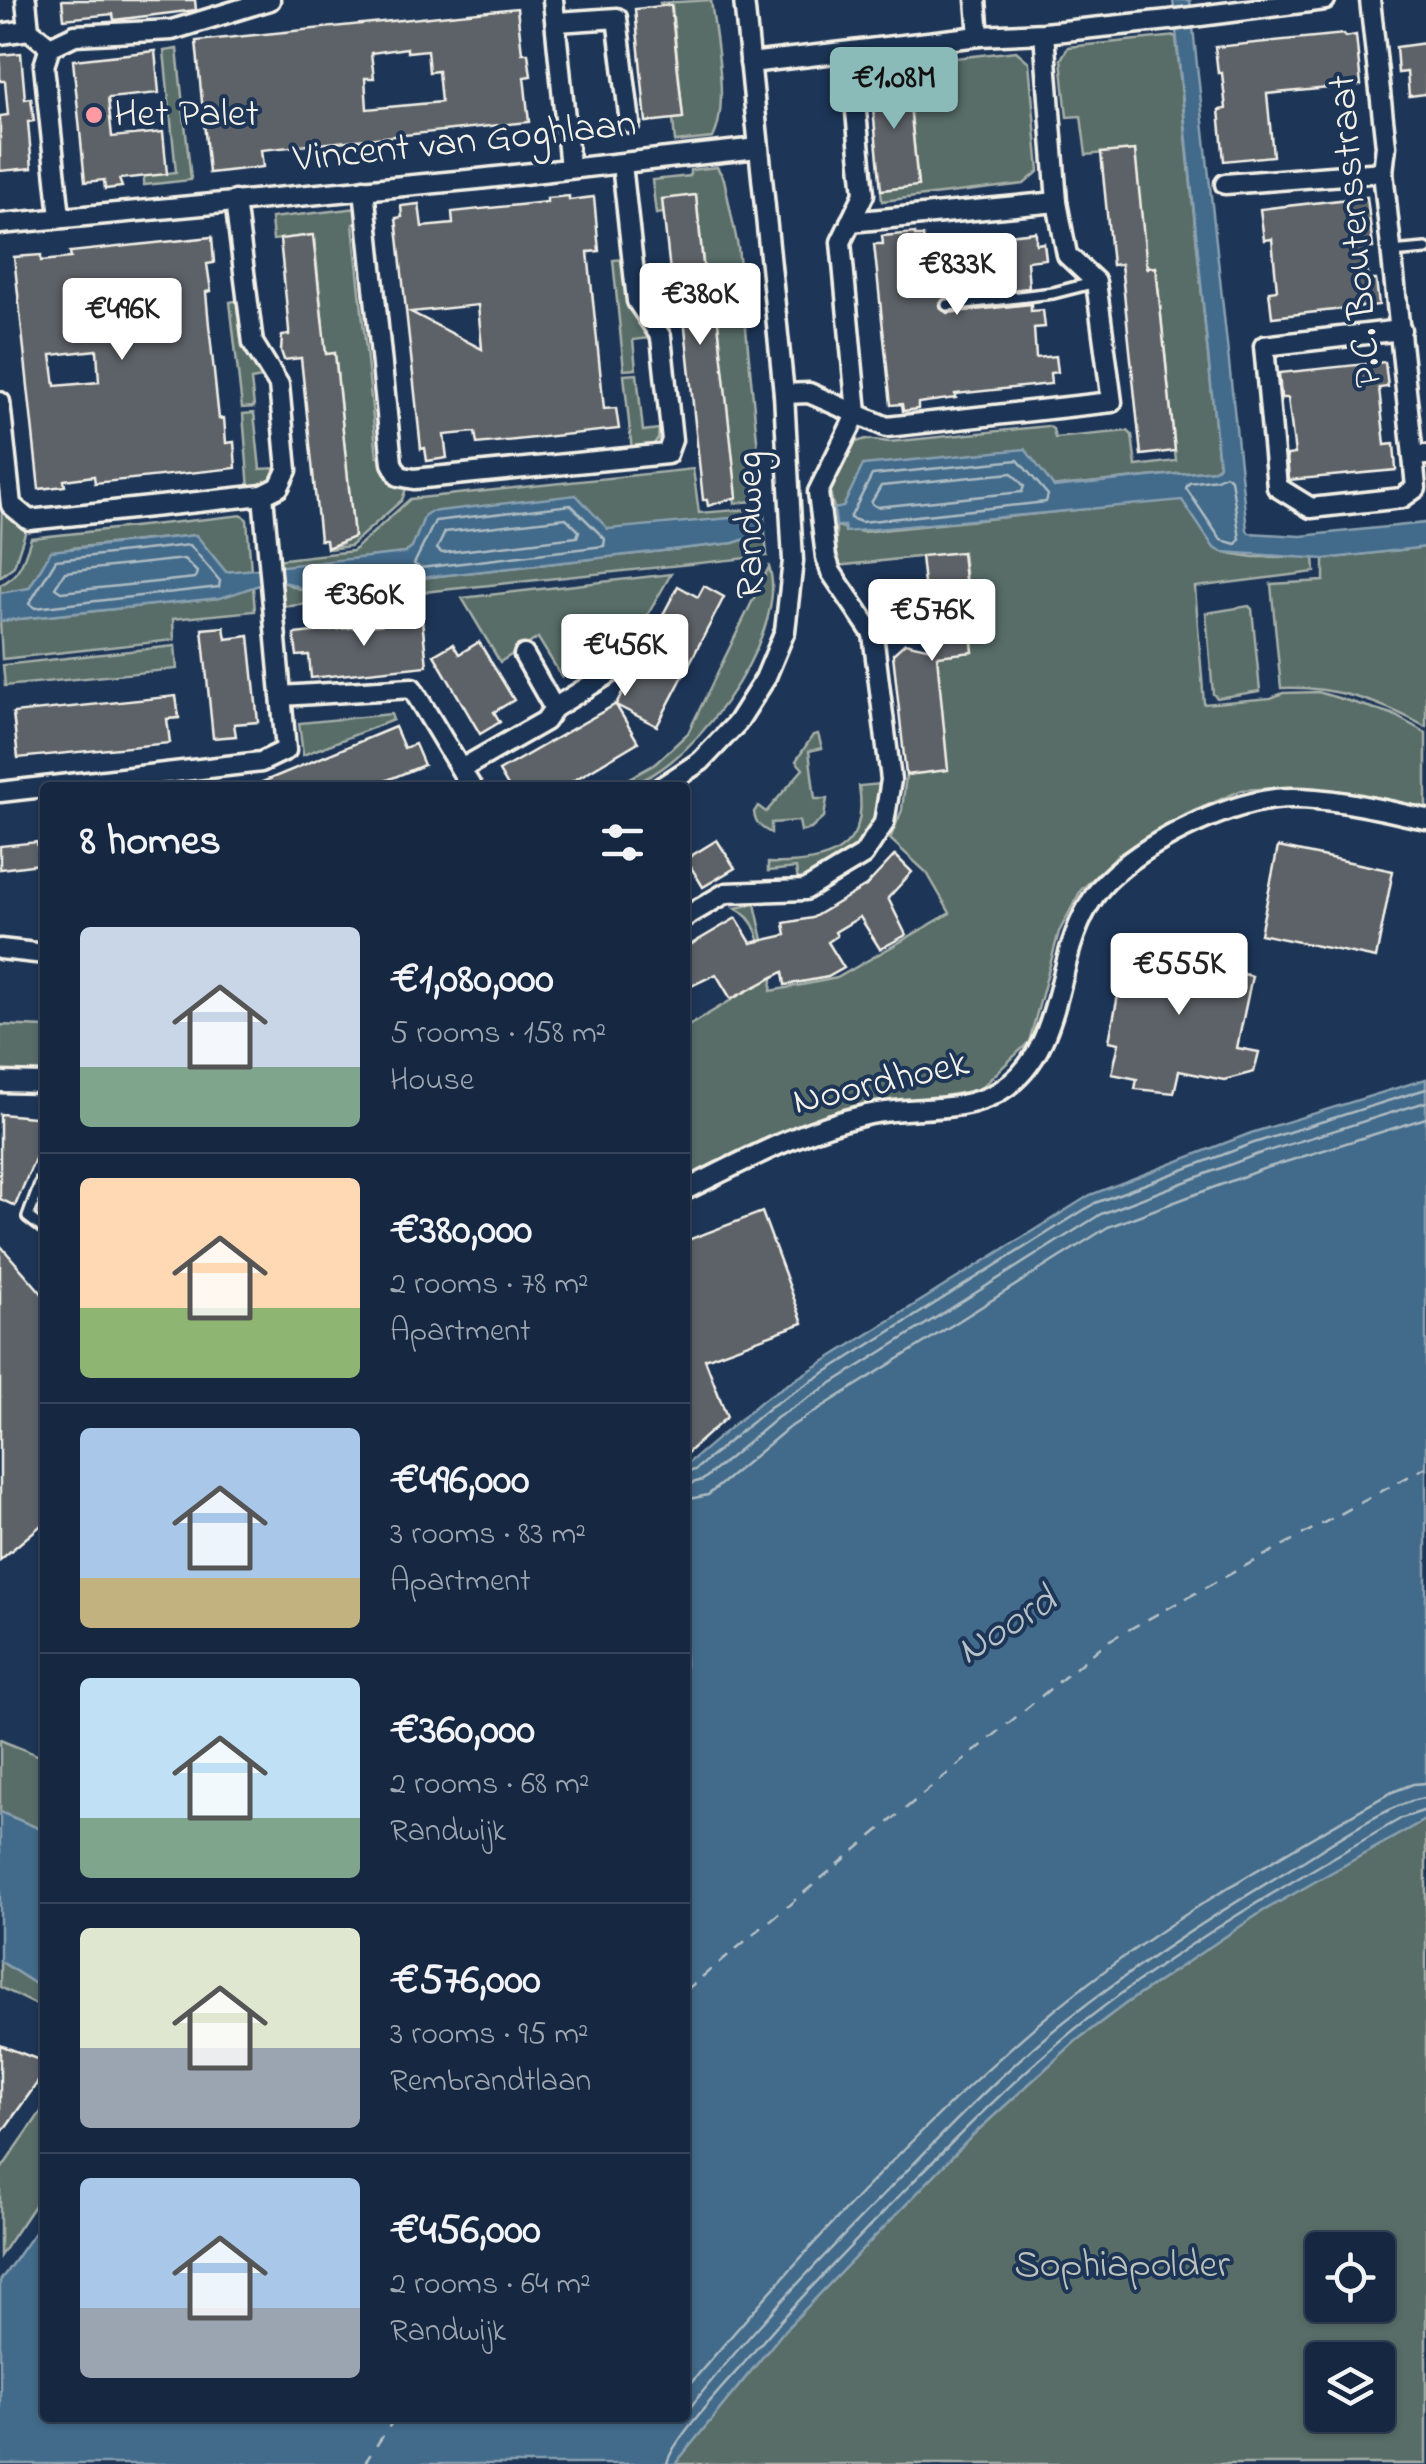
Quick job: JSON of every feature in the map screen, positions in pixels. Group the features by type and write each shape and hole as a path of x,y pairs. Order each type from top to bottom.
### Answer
{"street":[{"path":"26,0 29,30 50,48"},
{"path":"60,217 44,66 50,48 75,35 172,30 270,0"},
{"path":"553,0 570,168"},
{"name":"Randweg","path":"669,782 701,762 737,723 765,679 785,631 793,561 784,394 744,0"},
{"path":"976,0 979,36"},
{"path":"750,62 1197,17 1326,0"},
{"name":"P.C. Boutensstraat","path":"1370,0 1386,146 1382,172 1420,455"},
{"path":"556,22 617,18 630,124"},
{"path":"0,34 29,30"},
{"path":"784,394 808,393 886,427 1112,402 1096,282 1068,254 1057,202 1044,33"},
{"path":"690,914 726,893 804,890 849,864 864,855 884,823 890,796 873,634 831,572 818,492 858,413 842,242 864,194 854,90"},
{"name":"Vincent van Goghlaan","path":"0,224 758,148"},
{"path":"364,189 392,463 400,476 414,479 666,454 672,440 662,337 637,301 622,164"},
{"path":"1226,184 1382,172"},
{"path":"0,402 11,506 29,520 263,495 280,487 287,470 279,385 253,343 236,201"},
{"path":"850,222 1057,202"},
{"path":"1401,330 1264,346 1277,488 1311,508 1402,498 1416,488 1420,455"},
{"path":"87,782 261,762 286,750 263,495"},
{"path":"462,769 544,721 554,708 620,667 637,634"},
{"path":"524,655 554,708"},
{"path":"281,696 412,688 469,782"},
{"path":"0,792 40,787"},
{"name":"Noordhoek","path":"690,1188 812,1129 870,1114 966,1104 1002,1090 1028,1065 1047,1034 1072,942 1096,894 1110,876 1137,856 1185,830 1247,806 1287,798 1328,799 1426,819"},
{"path":"0,949 40,953"},
{"path":"0,1082 40,1083"}],"lane":[{"path":"1391,252 1426,249"},
{"path":"947,305 1053,293 1096,282"},
{"path":"40,1185 28,1217 40,1226"}],"green space":[{"path":"711,0 720,70 718,124 713,138 675,142 673,119 683,117 672,6 661,7 660,3"},
{"path":"1176,36 1219,465 1215,470 834,509 830,491 853,443 866,439 889,442 1048,426 1055,438 1128,431 1132,435 1136,466 1176,461 1156,268 1133,270 1135,150 1086,155 1081,116 1067,117 1061,59 1068,47"},
{"path":"177,49 191,180 144,185 144,176 176,172 164,51"},
{"path":"1016,51 1029,62 1039,171 1024,184 882,201 881,190 918,185 907,75 895,75 894,65"},
{"path":"717,167 724,179 738,247 763,500 735,503 717,314 694,316 706,287 696,196 663,199 663,213 656,214 652,180 690,176 690,170"},
{"path":"358,208 359,223 353,224 377,457 384,457 407,486 402,500 350,546 328,549 343,543 342,538 354,536 335,354 311,356 323,327 314,236 273,240 271,218"},
{"path":"623,259 628,301 649,338 633,340 636,369 624,370 613,260"},
{"path":"240,300 267,377 251,380 254,407 242,408 230,302"},
{"path":"637,374 643,431 659,429 658,439 651,447 632,451 624,375"},
{"path":"254,413 260,469 277,468 274,482 249,489 243,414"},
{"path":"693,469 699,513 763,508 764,515 609,530 425,515 412,548 405,553 276,568 275,560 353,551 410,499"},
{"path":"2,499 10,517 27,527 14,566 0,577"},
{"path":"1182,499 1222,552 1253,557 1314,557 1315,572 1195,587 1204,704 1318,692 1392,714 1426,733 1426,809 1276,788 1242,790 1187,814 1118,855 1081,890 1059,932 1029,1042 980,1089 859,1113 690,1180 690,1025 766,979 755,929 735,908 755,904 771,991 837,978 950,913 927,873 890,839 902,810 906,775 937,656 973,652 963,552 836,566 836,526 862,532"},
{"path":"243,515 247,520 251,570 226,572 196,535 71,548 26,590 0,593 0,585 21,565 31,538"},
{"path":"765,533 767,556 280,607 281,581 304,591 733,543"},
{"path":"1426,547 1426,727 1356,697 1281,688 1271,584 1324,581 1324,559"},
{"path":"769,567 772,595 764,629 726,702 670,762 641,781 623,782 655,764 688,733"},
{"path":"671,574 639,630 617,624 603,652 562,677 538,638 500,662 462,598"},
{"path":"253,587 255,611 173,619 174,640 2,659 0,621 219,598"},
{"path":"1249,606 1260,691 1217,698 1213,694 1206,613"},
{"path":"175,646 177,669 5,686 3,665"},
{"path":"391,714 393,720 303,755 299,723"},
{"path":"818,734 822,748 809,751 815,799 827,799 824,817 811,829 801,831 799,821 771,823 771,833 759,825 754,812 758,806 766,812 803,769 796,761 813,735"},
{"path":"881,784 876,819 847,854 805,880 798,881 796,868 768,871 768,863 807,861 838,851 850,841 857,827 861,809 859,786"},
{"path":"0,1025 40,1027 40,1075 0,1073"},
{"path":"0,1740 40,1756 40,1829 0,1812"},
{"name":"Sophiapolder","path":"1426,1819 1426,2464 675,2464 783,2332 974,2134 1077,2040 1263,1911"},
{"path":"0,1961 40,1987 40,2007 0,1987"},
{"path":"40,2113 40,2196 0,2256 0,2171"}],"water":[{"path":"1173,0 1190,0 1247,530 1301,536 1426,523 1426,547 1324,559 1222,552 1214,548 1182,500 845,532 844,526 836,526 834,509 843,507 863,465 1025,449 1054,487 1215,470 1219,465"},
{"path":"576,495 608,529 764,515 765,533 733,543 304,591 273,582 219,598 0,621 0,593 29,588 51,551 196,535 226,572 405,553 412,548 425,515 430,512"},
{"name":"Noord","path":"1426,1079 1426,1819 1263,1911 1077,2040 974,2134 783,2332 675,2464 0,2464 0,2281 40,2224 40,2422 690,2422 690,1462 764,1399 1090,1195 1251,1133"},
{"path":"0,1812 40,1829 40,1987 0,1961"}],"building":[{"path":"62,0 195,0 196,10 114,20 113,14 64,19"},
{"path":"671,5 683,118 646,122 635,9"},
{"path":"517,8 522,53 528,53 531,76 524,77 529,122 261,150 263,167 209,173 196,41","holes":["407,48 407,52 427,50 429,72 438,71 441,102 367,109 365,78 374,78 371,53"]},
{"path":"1356,35 1361,85 1267,94 1273,156 1224,161 1219,110 1226,109 1215,47"},
{"path":"1426,43 1426,94 1409,96 1407,72 1398,73 1396,47"},
{"name":"Het Palet","path":"155,51 159,93 108,98 112,137 163,132 167,174 119,179 122,187 105,189 104,180 85,182 73,60"},
{"path":"21,53 25,99 31,98 34,121 28,122 32,168 0,171 0,116 8,115 5,81 0,81 0,55"},
{"path":"907,74 918,186 881,190 870,78"},
{"path":"1135,150 1147,268 1156,267 1175,451 1141,455 1121,264 1112,265 1101,153"},
{"path":"696,195 708,314 717,313 737,497 708,506 707,500 703,500 684,318 666,320 664,312 664,296 671,296 672,290 662,199"},
{"path":"594,197 599,251 588,252 604,409 616,408 619,429 477,444 475,432 444,435 447,458 427,461 425,448 421,449 396,218 402,217 401,206 419,204 422,227 453,224 452,212 547,202 547,198","holes":["478,305 482,349 411,312"]},
{"path":"1367,197 1373,248 1365,249 1368,280 1376,280 1379,305 1272,317 1269,291 1277,290 1272,239 1264,240 1260,209"},
{"path":"1036,232 1036,244 1044,243 1046,259 1027,261 1029,288 946,297 939,305 947,313 1031,304 1031,311 1043,310 1045,327 1034,328 1036,358 1056,356 1058,372 1050,373 1051,384 955,394 956,398 918,403 918,409 903,411 902,404 891,405 874,244 883,244 882,236 915,233 923,236 924,244"},
{"path":"313,235 326,354 335,353 354,537 327,548 326,540 320,540 301,358 284,360 281,351 282,336 289,335 289,330 280,239"},
{"path":"212,237 214,263 207,264 211,291 206,292 209,325 219,419 224,418 226,443 234,442 236,468 95,483 94,476 64,480 65,486 39,489 14,257 41,255 41,261 71,258 70,252","holes":["97,350 99,382 55,386 51,355"]},
{"path":"1385,362 1388,387 1379,388 1385,445 1394,444 1396,470 1289,480 1287,455 1295,454 1288,398 1281,398 1279,373"},
{"path":"962,552 973,652 937,656 948,770 906,775 893,654 905,643 931,649 921,556"},
{"path":"678,586 698,597 704,586 724,597 657,726 616,705 638,742 571,782 505,782 499,771 616,704"},
{"path":"422,620 427,666 311,678 309,655 297,656 294,634"},
{"path":"224,627 226,639 249,636 258,722 234,724 236,736 213,738 202,629"},
{"path":"479,642 514,700 494,712 500,722 480,734 434,655 453,644 459,654"},
{"path":"176,696 179,718 167,719 170,743 18,758 13,713"},
{"path":"395,727 404,748 415,744 424,765 383,782 262,782"},
{"path":"717,840 735,868 703,887 690,866 690,857"},
{"path":"37,842 40,864 0,869 0,846"},
{"path":"1278,847 1393,871 1376,958 1260,934"},
{"path":"895,855 912,872 888,898 906,935 880,949 860,917 835,932 837,936 828,942 844,968 828,977 785,985 783,972 731,999 716,974 690,987 690,945 736,918 751,943 786,935 784,923 812,918 866,886"},
{"path":"1129,940 1222,959 1220,969 1252,976 1237,1048 1259,1052 1254,1072 1224,1080 1179,1071 1174,1093 1135,1089 1137,1079 1112,1074 1119,1043 1109,1041"},
{"path":"0,1114 40,1118 40,1147 15,1206 0,1199"},
{"path":"762,1212 803,1323 705,1359 727,1417 690,1450 690,1239"},
{"path":"0,1245 40,1291 40,1526 0,1560"},
{"path":"0,2045 40,2060 40,2079 0,2135"}],"ferry route":[{"path":"690,1987 1108,1641 1426,1467"},
{"path":"364,2464 392,2422"}],"place":[{"name":"Het Palet","path":"94,115"}]}
